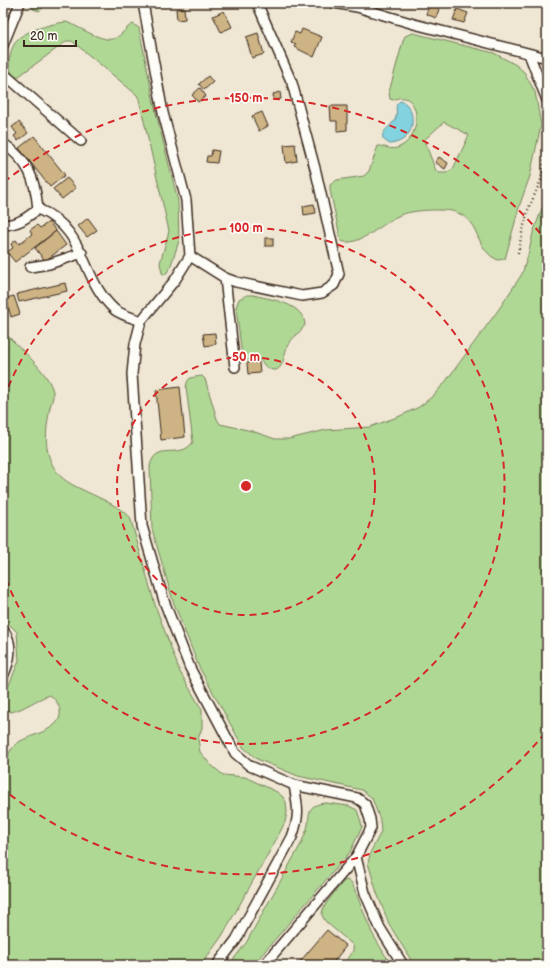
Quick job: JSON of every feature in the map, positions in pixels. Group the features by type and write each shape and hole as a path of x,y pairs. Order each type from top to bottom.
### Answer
{"lane":[{"path":"3,45 20,3"},
{"path":"143,3 163,113 186,200 190,256 175,280 141,321 136,344 132,374 142,526 164,601 190,668 235,753 250,766 294,785 357,798 364,804 370,819 371,828 356,857 264,965"},
{"path":"190,256 225,278 236,282 302,296 322,293 334,285 339,274 316,172 292,83 257,3"},
{"path":"334,3 357,7 414,24 547,58"},
{"path":"529,54 547,100"},
{"path":"3,73 81,141"},
{"path":"3,143 16,153 34,180 38,209"},
{"path":"38,209 50,214 66,228 82,253 102,295 116,311 141,321"},
{"path":"3,225 13,225 22,221 38,209"},
{"path":"30,267 50,264 82,253"},
{"path":"225,278 235,367"},
{"path":"3,630 9,636 10,660 3,676"},
{"path":"217,965 236,940 292,837 297,823 299,809 294,785"},
{"path":"356,857 365,893 380,928 403,965"}],"path":[{"path":"518,253 528,210 542,180 547,150"}],"green space":[{"path":"32,3 49,3 39,11 33,9"},
{"path":"66,22 105,39 116,38 133,24 139,28 156,113 178,201 179,241 170,268 165,275 162,273 160,263 169,231 137,95 72,41 67,41 19,76 15,77 13,75 9,65 13,46 17,40 40,28"},
{"path":"413,33 494,53 516,65 524,72 535,92 541,125 530,176 520,204 505,259 498,260 490,255 481,243 474,228 466,218 460,214 448,210 422,211 400,215 363,238 348,242 341,241 330,185 337,180 364,176 369,171 378,146 392,149 397,148 406,142 416,125 414,106 409,100 402,98 393,100 390,99 389,92 405,36","holes":["444,122 469,135 453,169 446,173 436,171 424,140"]},
{"path":"547,195 547,965 414,965 389,924 377,893 368,863 371,851 381,832 380,820 372,798 362,790 298,776 257,759 243,747 199,667 173,601 152,529 150,466 153,458 157,454 182,450 193,442 186,387 189,379 193,377 202,376 205,379 217,419 220,424 252,431 275,439 289,439 326,430 370,427 419,407 433,396 446,381 499,309 522,274 533,233"},
{"path":"247,295 253,295 285,303 299,312 303,318 305,325 287,347 284,360 277,370 267,367 259,359 246,360 242,356 236,307 239,299"},
{"path":"3,331 40,368 51,385 53,396 50,407 46,441 49,457 57,472 63,479 71,484 110,503 130,517 155,605 180,672 202,710 202,728 198,739 200,752 210,764 223,775 245,777 277,792 286,802 287,812 285,822 277,838 222,936 201,965 3,965 3,768 9,753 15,745 20,741 43,732 56,724 60,711 57,702 50,695 16,711 11,712 4,708 3,699 19,661 17,632 3,618"},
{"path":"326,803 349,806 357,810 362,827 350,852 253,965 229,965 246,943 301,844 307,829 310,811 319,804"},
{"path":"348,880 352,883 372,933 391,965 342,965 352,953 353,945 326,922 322,913 325,905 331,897 344,881"}],"water":[{"path":"401,101 408,106 412,115 411,129 403,139 390,144 385,140 383,134 394,121 396,117 396,106"}],"building":[{"path":"430,3 441,3 436,18 426,14"},
{"path":"184,8 185,19 177,20 176,9"},
{"path":"457,9 468,13 464,23 453,20"},
{"path":"224,11 232,27 221,32 213,16"},
{"path":"302,29 322,37 314,57 294,47 296,44 291,42 295,32 300,34"},
{"path":"258,33 264,54 252,58 246,37"},
{"path":"208,76 213,82 204,90 199,84"},
{"path":"200,88 206,96 198,102 192,95"},
{"path":"280,92 281,99 274,100 273,94"},
{"path":"330,106 347,106 347,130 337,131 337,121 331,121"},
{"path":"262,112 268,126 259,131 252,116"},
{"path":"19,122 28,133 18,141 14,136 17,134 12,127"},
{"path":"34,136 65,175 50,187 19,148"},
{"path":"295,144 297,161 286,163 284,145"},
{"path":"212,150 219,151 217,163 206,162 207,156 211,156"},
{"path":"439,157 448,163 445,169 435,162"},
{"path":"67,178 76,188 62,199 53,189"},
{"path":"314,204 316,213 304,215 303,206"},
{"path":"88,218 97,230 87,237 78,226"},
{"path":"49,222 56,231 15,262 7,252 13,248 11,244 16,240 19,244 32,234 30,230 37,225 40,228"},
{"path":"56,231 66,245 45,261 35,248"},
{"path":"265,238 273,238 273,246 265,246"},
{"path":"65,283 67,291 19,302 17,294"},
{"path":"14,296 20,314 11,317 6,298"},
{"path":"215,333 216,344 205,346 203,334"},
{"path":"259,362 260,373 248,374 247,363"},
{"path":"180,387 185,437 161,440 156,390"},
{"path":"327,930 346,946 331,965 297,965"}]}
